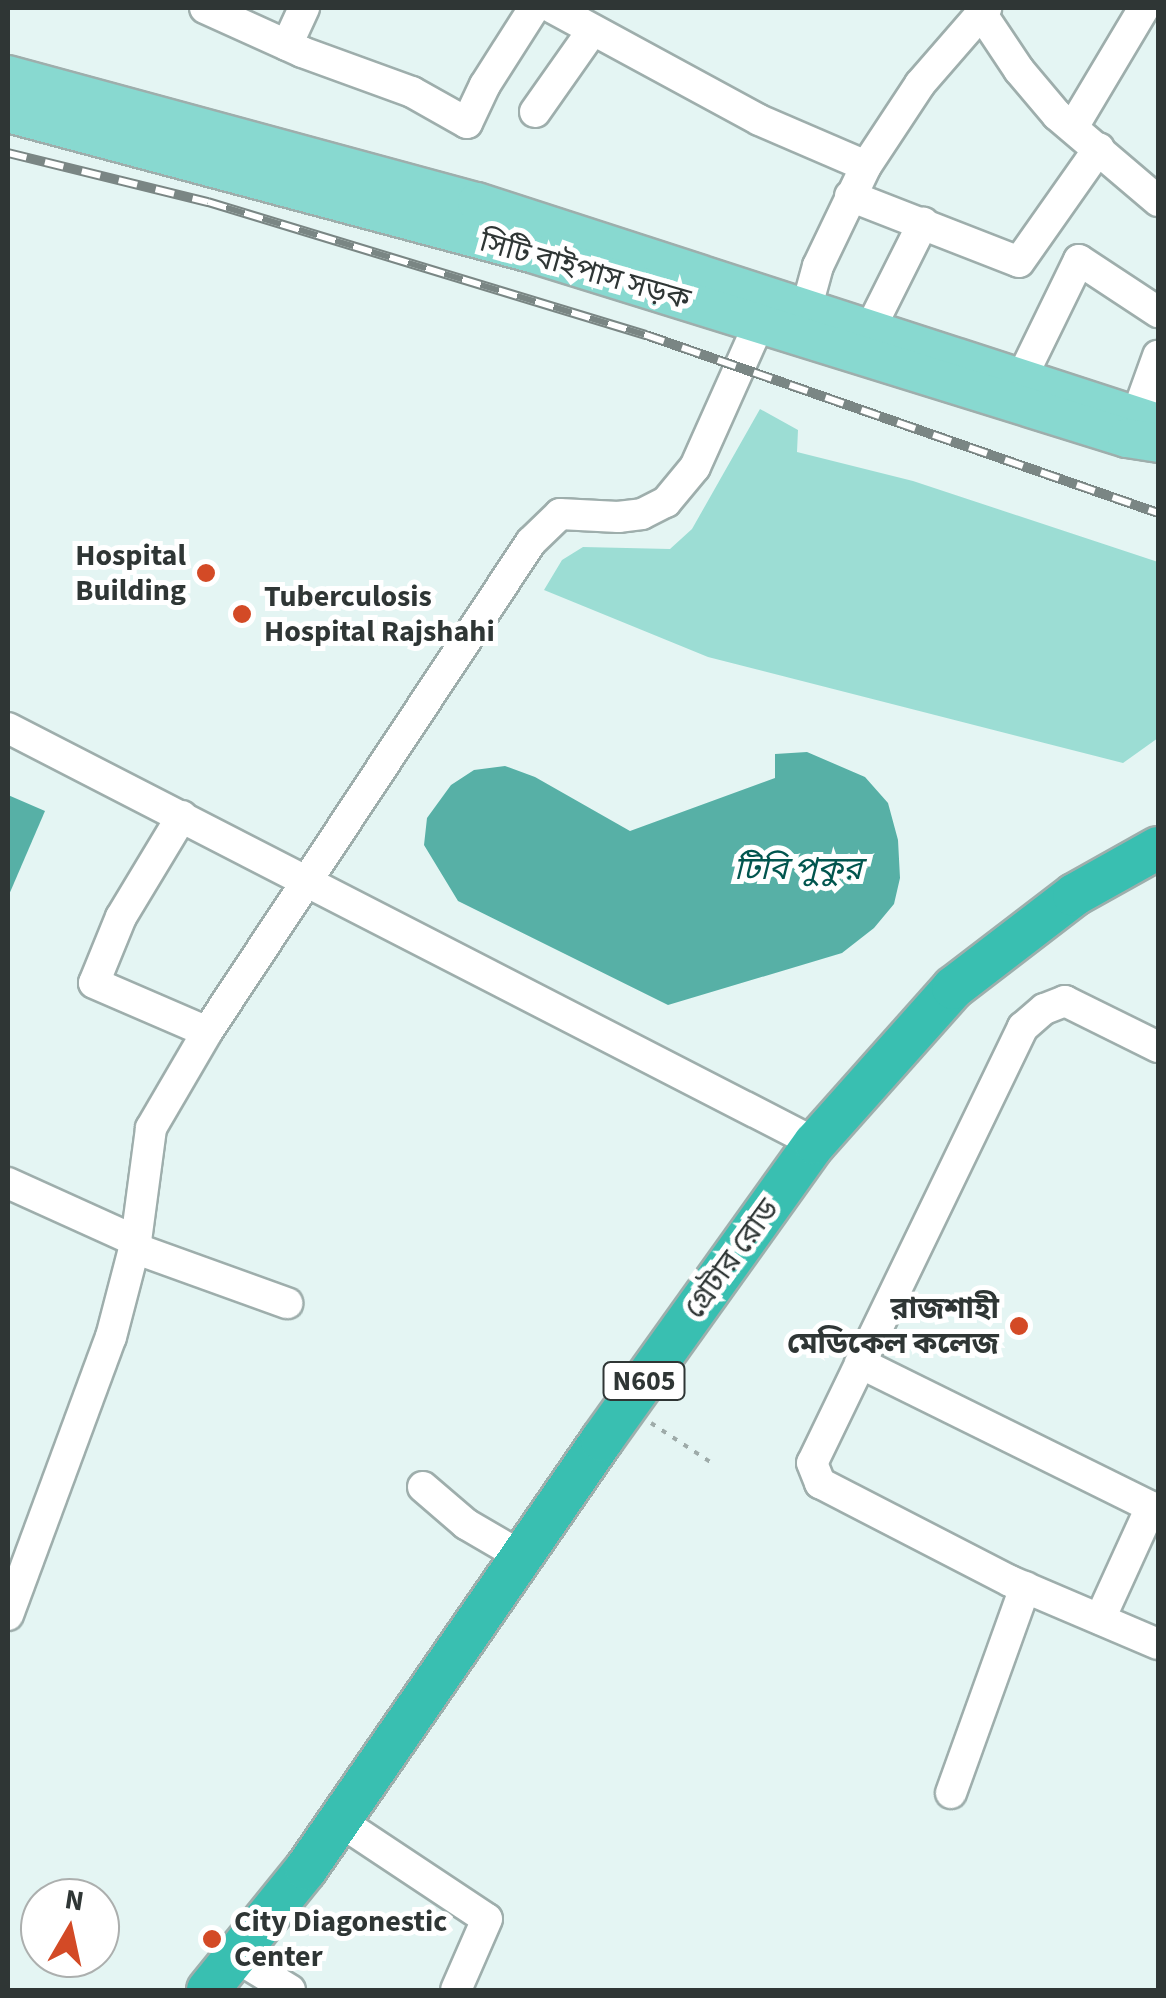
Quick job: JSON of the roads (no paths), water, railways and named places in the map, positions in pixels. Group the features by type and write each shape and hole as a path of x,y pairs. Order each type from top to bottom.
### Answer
{"highway":[{"name":"গ্রেটার রোড","path":"252,1954 306,1869 639,1414 815,1143 953,988 1074,895 1158,848"},
{"name":"গ্রেটার রোড","path":"208,1990 252,1954 350,1828 484,1623 522,1556 744,1256 876,1096 973,993 1097,900 1158,868"}],"main road":[{"path":"8,74 477,202 802,322 870,328 1022,377 1152,427"},
{"name":"সিটি বাইপাস সড়ক","path":"8,113 535,254 760,322 802,322 1127,438 1152,427"}],"street":[{"path":"205,8 287,45 412,92 467,123 485,85 534,8"},
{"path":"287,45 304,8"},
{"path":"553,8 759,120 866,166"},
{"path":"1074,128 1144,8"},
{"path":"802,322 818,266 866,166 920,84 984,10 1019,70 1074,128 1158,201"},
{"path":"535,112 592,31"},
{"path":"850,196 1020,262 1099,148"},
{"path":"870,328 923,223"},
{"path":"1022,377 1079,260 1158,312"},
{"path":"8,1615 93,1394 135,1244 151,1128 207,1032 531,542 560,514 642,514 666,502 695,467 760,322"},
{"path":"1152,427 1158,356"},
{"path":"8,728 815,1143"},
{"path":"182,816 121,917 94,983 207,1032"},
{"path":"1158,1048 1065,1001 1044,1009 1022,1027 812,1462 820,1482 1026,1588 1158,1644"},
{"path":"8,1184 135,1244 287,1303"},
{"path":"860,1363 1151,1506 1100,1619"},
{"path":"423,1487 466,1524 522,1556"},
{"path":"951,1794 1026,1588"},
{"path":"350,1828 486,1918 456,1990"},
{"path":"252,1954 290,1990"}],"water":[{"name":"টিবি পুকুর","path":"807,752 865,777 888,803 898,840 900,878 894,904 874,928 842,953 668,1005 458,901 424,845 427,818 451,785 474,770 505,766 535,777 630,831 775,778 775,754"},
{"path":"8,795 45,811 8,897"}],"railway":[{"path":"8,153 208,202 646,335 1158,513"}],"place":[{"name":"Hospital Building","path":"206,573"},
{"name":"Tuberculosis Hospital Rajshahi","path":"242,614"},
{"name":"রাজশাহী মেডিকেল কলেজ","path":"1019,1326"},
{"name":"City Diagonestic Center","path":"212,1939"}]}
